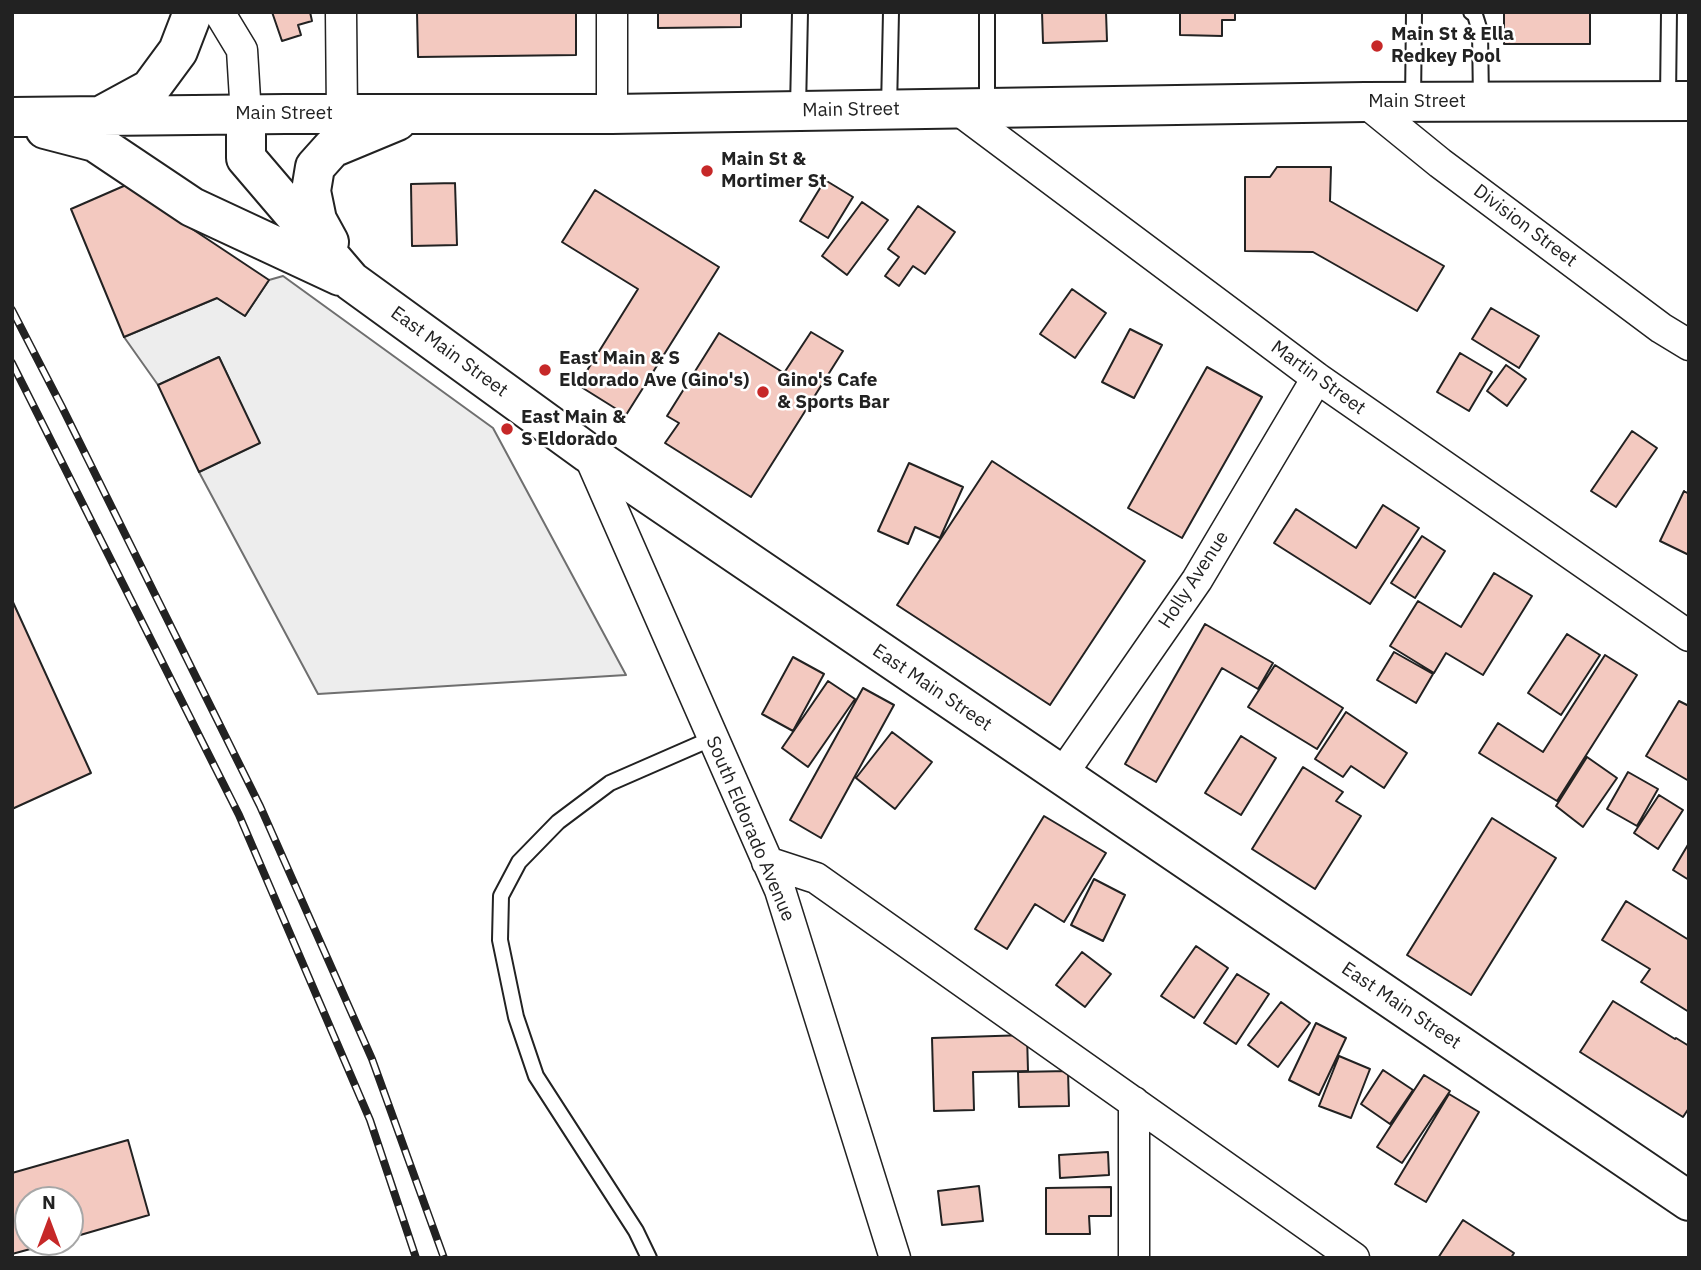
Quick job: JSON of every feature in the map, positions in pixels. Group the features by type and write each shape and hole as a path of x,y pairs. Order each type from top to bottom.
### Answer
{"street":[{"path":"102,115 150,89 178,51 193,12"},
{"path":"219,12 242,50 246,115"},
{"path":"341,12 342,114"},
{"path":"612,12 612,114"},
{"name":"Main Street","path":"12,118 102,115 612,114 1365,102 1678,101"},
{"name":"Division Street","path":"1365,102 1474,188 1661,328 1689,345"},
{"name":"Martin Street","path":"971,108 1317,378 1689,636"},
{"path":"351,281 317,220 312,191 315,167 332,148 415,114"},
{"name":"East Main Street","path":"246,115 246,158 351,281 588,453 1689,1202"},
{"path":"12,118 95,142 192,207 351,281"},
{"name":"Holly Avenue","path":"1061,776 1197,580 1317,378"},
{"name":"South Eldorado Avenue","path":"588,453 780,890 895,1258"},
{"path":"767,862 816,878 1354,1258"},
{"path":"1134,1102 1134,1258"}],"lane":[{"path":"798,111 800,12"},
{"path":"889,109 891,12"},
{"path":"971,108 987,12"},
{"path":"1413,102 1415,12"},
{"path":"1471,12 1475,15 1480,31 1481,102"},
{"path":"1669,12 1678,101"},
{"path":"649,1258 636,1231 536,1076 516,1017 500,940 501,896 519,862 558,822 610,783 713,738"}],"shaded area":[{"path":"283,276 493,428 626,675 318,694 199,472 259,443 219,357 158,385 124,337 217,298 245,316 269,280"}],"building":[{"path":"272,12 310,12 312,21 298,25 301,35 282,41"},
{"path":"417,12 576,12 576,55 418,57"},
{"path":"658,12 741,12 741,27 658,28"},
{"path":"1042,12 1106,12 1107,41 1043,43"},
{"path":"1180,12 1235,12 1235,20 1222,20 1222,36 1180,35"},
{"path":"1504,12 1590,12 1590,44 1504,44"},
{"path":"1277,167 1331,167 1330,201 1444,266 1417,311 1313,252 1245,251 1245,177 1270,177"},
{"path":"825,180 853,197 828,238 800,221"},
{"path":"455,183 457,245 412,246 411,184"},
{"path":"126,185 269,280 245,316 217,298 124,337 71,209"},
{"path":"595,190 719,267 626,415 578,385 638,289 562,242"},
{"path":"862,202 888,220 847,275 822,256"},
{"path":"918,206 955,232 925,274 913,266 899,286 885,276 899,257 888,249"},
{"path":"1072,289 1106,313 1075,358 1040,334"},
{"path":"1491,308 1539,336 1519,368 1472,339"},
{"path":"1130,329 1162,345 1134,398 1102,382"},
{"path":"811,332 843,351 751,497 665,443 679,423 667,416 719,333 784,373"},
{"path":"1460,353 1492,372 1469,411 1437,392"},
{"path":"219,357 260,443 199,472 158,385"},
{"path":"1506,365 1526,379 1507,406 1487,391"},
{"path":"1207,367 1262,397 1182,538 1128,508"},
{"path":"1632,431 1657,448 1616,507 1591,491"},
{"path":"992,461 1145,561 1050,705 897,605"},
{"path":"909,463 963,487 940,538 915,527 908,544 878,531"},
{"path":"1684,491 1689,494 1689,555 1660,541"},
{"path":"1383,505 1419,528 1370,604 1274,543 1296,509 1356,548"},
{"path":"1422,536 1445,551 1415,598 1391,583"},
{"path":"1494,573 1532,596 1483,675 1446,653 1434,673 1390,646 1418,601 1461,627"},
{"path":"12,600 91,773 12,809"},
{"path":"1205,624 1273,663 1258,689 1222,668 1156,782 1125,764"},
{"path":"1567,634 1600,655 1561,715 1528,693"},
{"path":"1394,652 1433,674 1416,703 1377,680"},
{"path":"1605,655 1637,675 1557,801 1479,753 1498,723 1543,752"},
{"path":"793,657 824,674 793,731 762,714"},
{"path":"1275,665 1343,708 1317,749 1248,707"},
{"path":"828,681 855,699 808,767 782,748"},
{"path":"863,688 894,705 821,838 790,820"},
{"path":"1679,701 1689,706 1689,781 1646,756"},
{"path":"1346,712 1407,753 1384,788 1351,766 1343,777 1315,759"},
{"path":"892,732 932,762 895,809 856,778"},
{"path":"1241,736 1276,758 1241,815 1205,793"},
{"path":"1587,757 1617,778 1583,827 1556,806"},
{"path":"1303,767 1343,792 1336,801 1361,816 1315,889 1252,849"},
{"path":"1628,772 1658,789 1637,826 1607,809"},
{"path":"1659,795 1683,810 1658,849 1634,833"},
{"path":"1044,816 1106,853 1064,922 1035,904 1007,949 975,929"},
{"path":"1492,818 1556,858 1471,995 1407,955"},
{"path":"1689,843 1689,880 1673,870"},
{"path":"1094,879 1125,895 1103,941 1071,925"},
{"path":"1626,901 1689,940 1689,1012 1641,982 1650,969 1602,940"},
{"path":"1196,946 1228,968 1194,1018 1161,996"},
{"path":"1082,952 1111,974 1085,1007 1056,985"},
{"path":"1237,974 1269,994 1236,1044 1204,1023"},
{"path":"1613,1001 1689,1046 1689,1108 1683,1117 1580,1052"},
{"path":"1281,1002 1310,1023 1278,1067 1248,1045"},
{"path":"1316,1023 1346,1038 1319,1095 1289,1080"},
{"path":"1027,1035 1028,1071 973,1072 974,1110 934,1111 932,1038"},
{"path":"1339,1056 1370,1069 1351,1118 1319,1106"},
{"path":"1383,1070 1413,1090 1390,1124 1361,1104"},
{"path":"1068,1071 1069,1106 1019,1107 1018,1072"},
{"path":"1424,1075 1450,1091 1402,1163 1377,1147"},
{"path":"1449,1094 1479,1112 1426,1202 1395,1184"},
{"path":"128,1140 149,1215 84,1234 84,1186 14,1186 12,1254 12,1173"},
{"path":"1108,1152 1109,1175 1060,1178 1059,1155"},
{"path":"979,1186 983,1221 942,1225 938,1191"},
{"path":"1111,1187 1111,1216 1089,1216 1090,1234 1046,1234 1046,1188"},
{"path":"1463,1220 1514,1253 1511,1258 1438,1258"}],"railway":[{"path":"12,310 260,806 372,1059 444,1258"},
{"path":"12,363 239,815 370,1120 416,1258"}],"place":[{"name":"Main St & Ella Redkey Pool","path":"1377,46"},
{"name":"Main St & Mortimer St","path":"707,171"},
{"name":"East Main & S Eldorado Ave (Gino's)","path":"545,370"},
{"name":"Gino's Cafe & Sports Bar","path":"763,392"},
{"name":"East Main & S Eldorado","path":"507,429"}]}
